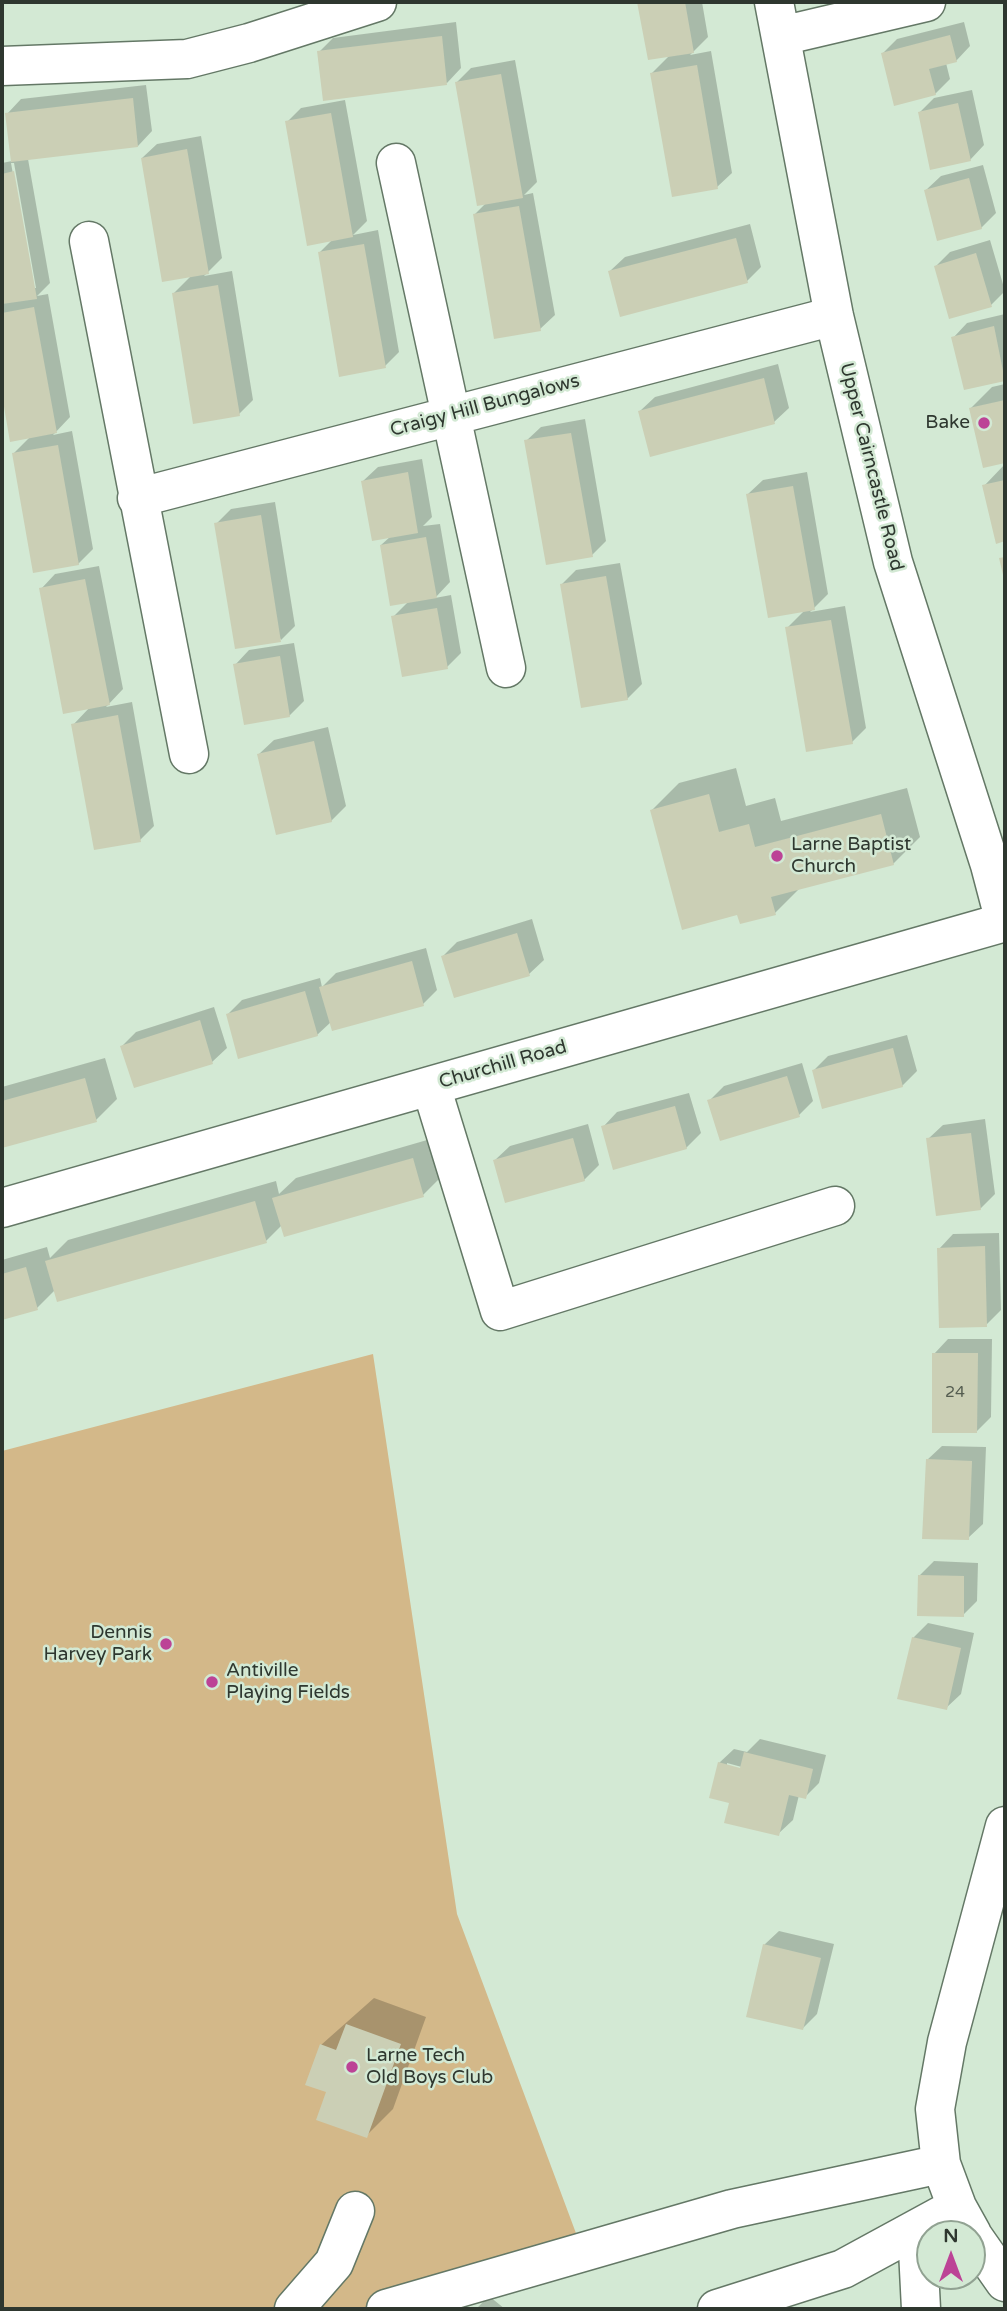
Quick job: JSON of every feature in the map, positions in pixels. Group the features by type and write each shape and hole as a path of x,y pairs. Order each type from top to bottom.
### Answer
{"street":[{"path":"2,66 187,59 249,43 377,2"},
{"path":"778,19 926,2"},
{"name":"Upper Cairncastle Road","path":"778,19 834,316 892,562 1000,878 1005,922"},
{"path":"396,163 506,668"},
{"path":"89,241 189,754"},
{"name":"Craigy Hill Bungalows","path":"137,498 834,316"},
{"name":"Churchill Road","path":"2,1208 1005,922"},
{"path":"432,1086 500,1311 835,1206"},
{"path":"969,2220 941,2164 935,2109 940,2075 1005,1826"},
{"path":"386,2309 732,2209 941,2164"},
{"path":"293,2309 334,2263 355,2211"},
{"path":"717,2309 784,2299 916,2231"},
{"path":"920,2290 921,2309"}],"shaded area":[{"name":"Antiville Playing Fields","path":"373,1354 457,1914 583,2252 385,2309 2,2309 2,1451"}],"building":[{"path":"637,2 685,2 694,53 648,60"},
{"path":"950,35 957,62 929,69 936,95 894,106 881,53"},
{"path":"442,36 447,85 323,101 317,51"},
{"path":"697,65 718,189 672,197 650,73"},
{"path":"501,74 523,198 477,206 455,82"},
{"path":"133,98 138,147 11,162 5,113"},
{"path":"958,103 971,161 930,170 918,112"},
{"path":"331,113 353,237 307,246 285,121"},
{"path":"187,149 209,274 162,282 141,158"},
{"path":"14,171 37,299 2,304 2,174"},
{"path":"969,178 982,229 937,241 924,190"},
{"path":"519,206 541,331 494,339 473,214"},
{"path":"736,238 748,283 620,317 608,271"},
{"path":"364,244 386,368 339,377 318,252"},
{"path":"976,253 992,307 949,319 934,266"},
{"path":"218,285 240,416 193,424 172,293"},
{"path":"34,307 57,433 10,442 2,395 2,313"},
{"path":"994,326 1005,381 964,390 951,337"},
{"path":"764,378 775,424 650,457 638,411"},
{"path":"1005,400 1005,463 983,468 969,408"},
{"path":"571,433 593,557 546,565 524,440"},
{"path":"58,445 79,565 33,573 12,453"},
{"path":"408,472 418,533 372,541 361,481"},
{"path":"1005,480 1005,541 996,544 982,485"},
{"path":"793,486 815,610 768,618 746,494"},
{"path":"261,515 281,642 235,649 214,523"},
{"path":"426,537 437,598 390,606 380,545"},
{"path":"1005,557 1005,579 1004,579 999,558"},
{"path":"606,576 628,700 581,708 560,584"},
{"path":"85,579 110,705 63,714 39,588"},
{"path":"437,608 448,669 402,677 391,616"},
{"path":"831,620 853,744 806,752 785,627"},
{"path":"280,656 290,717 244,725 233,664"},
{"path":"118,715 141,842 94,850 71,724"},
{"path":"314,741 332,822 276,835 257,754"},
{"name":"Larne Baptist Church","path":"709,794 719,832 749,824 755,847 881,814 894,865 771,897 776,915 740,924 737,915 682,930 650,810"},
{"path":"517,933 530,976 454,998 441,956"},
{"path":"412,961 424,1006 332,1031 319,987"},
{"path":"305,991 318,1036 238,1059 226,1014"},
{"path":"200,1020 213,1064 134,1088 120,1046"},
{"path":"893,1048 903,1087 822,1109 812,1070"},
{"path":"787,1076 800,1117 720,1141 707,1100"},
{"path":"85,1078 97,1122 2,1148 2,1101"},
{"path":"675,1106 687,1149 613,1170 601,1126"},
{"path":"971,1133 981,1210 936,1216 926,1138"},
{"path":"573,1138 585,1181 505,1203 493,1160"},
{"path":"413,1158 424,1197 284,1237 272,1198"},
{"path":"255,1201 267,1243 57,1302 45,1261"},
{"path":"985,1246 987,1327 939,1328 937,1248"},
{"path":"26,1267 38,1310 2,1320 2,1274"},
{"path":"932,1353 978,1353 977,1433 932,1433"},
{"path":"926,1459 972,1461 969,1540 922,1539"},
{"path":"918,1575 964,1576 964,1617 917,1616"},
{"path":"912,1637 961,1648 947,1710 897,1699"},
{"path":"744,1752 813,1769 806,1799 789,1795 779,1836 724,1823 729,1803 709,1798 718,1762 740,1768"},
{"path":"763,1944 821,1958 803,2030 746,2017"},
{"name":"Larne Tech Old Boys Club","path":"346,2024 401,2044 367,2138 316,2120 326,2092 305,2085 320,2044 336,2050"}],"place":[{"name":"Bake","path":"984,423"},
{"name":"Larne Baptist Church","path":"777,856"},
{"name":"Dennis Harvey Park","path":"166,1644"},
{"name":"Antiville Playing Fields","path":"212,1682"},
{"name":"Larne Tech Old Boys Club","path":"352,2067"}]}
